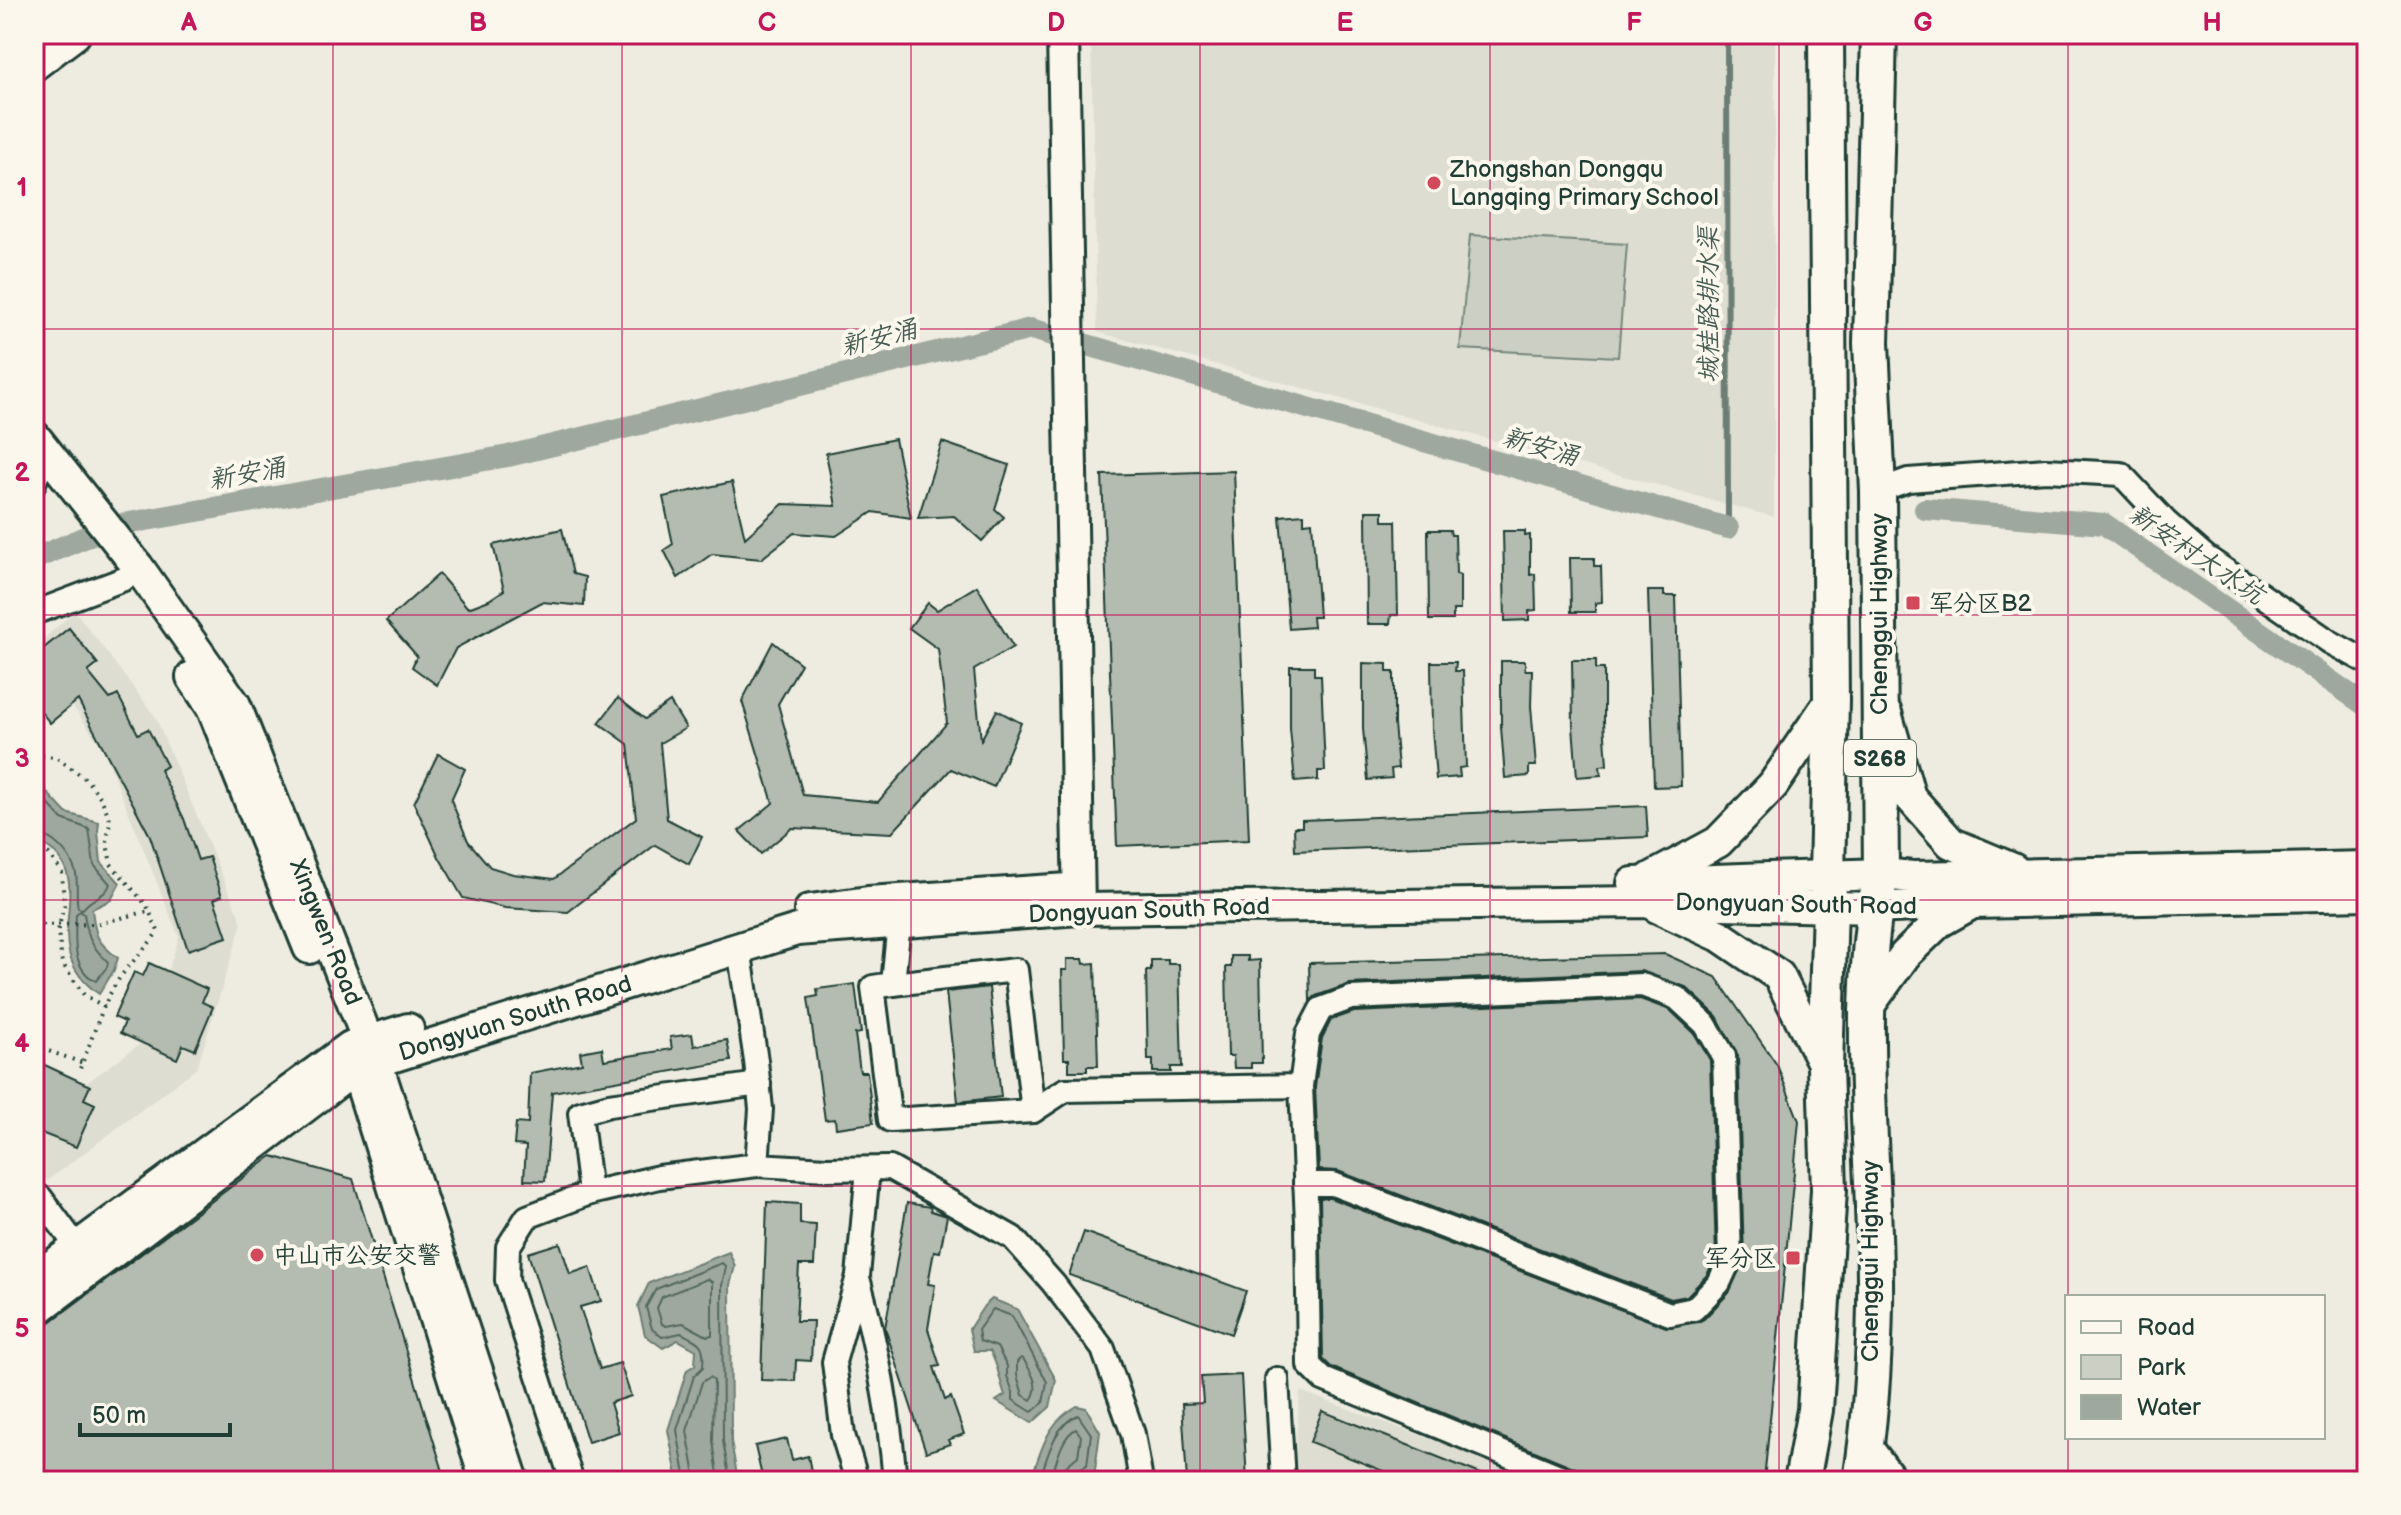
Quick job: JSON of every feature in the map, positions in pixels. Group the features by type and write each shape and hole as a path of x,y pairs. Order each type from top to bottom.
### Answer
{"main road":[{"name":"Chenggui Highway","path":"1802,1481 1815,1410 1829,1190 1825,1067 1831,700 1826,34"},
{"name":"Chenggui Highway","path":"1861,1481 1867,1441 1875,1305 1865,1011 1874,908 1881,874 1878,491 1871,343 1879,34"}],"street":[{"path":"34,65 75,34"},
{"path":"1063,34 1078,899"},
{"name":"Xingwen Road","path":"34,436 212,707 363,1054 513,1481"},
{"path":"1878,491 1923,478 2046,470 2121,474 2166,522 2206,557 2330,642 2367,662"},
{"name":"Xingwen Road","path":"35,474 86,517"},
{"path":"34,613 124,569"},
{"path":"1880,693 1910,797 1951,843 2026,874"},
{"path":"1825,1067 1779,976 1720,936 1644,892 1718,842 1773,785 1831,700"},
{"name":"Dongyuan South Road","path":"34,1279 363,1054 792,913 868,902 1829,891 1881,874 1913,877 2367,867"},
{"name":"Dongyuan South Road","path":"1829,891 1874,908 2367,894"},
{"name":"Dongyuan South Road","path":"34,1312 363,1054 797,930 899,922 1078,899"},
{"path":"1865,1011 1905,955 1939,922 1972,903"},
{"path":"893,984 899,922"},
{"path":"739,948 759,1084 761,1109 757,1165"},
{"path":"1033,1111 1016,970 873,987 890,1120 1033,1111 1065,1090 1301,1086"},
{"path":"1305,1184 1333,1184 1670,1314 1694,1309 1719,1283 1730,1259 1724,1056 1705,1024 1677,998 1642,985 1351,998 1321,1009 1308,1034 1301,1086 1309,1365 1323,1379 1571,1481"},
{"name":"Xingwen Road","path":"363,1054 486,1481"},
{"path":"590,1193 580,1113 609,1105 759,1084"},
{"path":"572,1481 507,1280 508,1247 527,1217 590,1193 659,1177 757,1165 827,1169 890,1168 1013,1238 1053,1283 1103,1349 1133,1434 1141,1481"},
{"path":"857,1481 843,1435 834,1362 858,1276 868,1169"},
{"path":"34,1194 41,1198 77,1247"},
{"path":"858,1276 876,1344 889,1419 895,1481"},
{"path":"1277,1379 1283,1481"},
{"path":"1867,1441 1897,1481"}],"path":[{"path":"34,755 56,757 86,779 101,798 110,819 107,844 111,864 149,911 158,931 147,949 114,986 78,1073"},
{"path":"34,845 49,854 62,873 62,963 84,995 105,1007"},
{"path":"34,925 97,924 149,911"},
{"path":"34,1046 83,1063"}],"shaded area":[{"name":"Zhongshan Dongqu Langqing Primary School","path":"1091,34 1775,34 1774,517 1097,332"},
{"path":"75,611 155,716 242,923 197,1068 47,1181 34,1163 34,1121 147,1039 179,937 103,749 34,651 34,647"},
{"path":"1300,1391 1544,1481 1293,1481"}],"green space":[{"path":"1470,235 1627,244 1618,357 1460,349"}],"water":[{"path":"41,786 66,813 99,822 101,862 120,883 111,900 92,909 98,937 118,958 99,994 80,976 71,958 67,940 69,885 65,869 53,851 34,839 34,792"},
{"path":"729,1252 735,1266 730,1285 731,1441 738,1481 680,1481 668,1430 687,1370 695,1365 696,1350 678,1340 663,1348 645,1335 638,1306 649,1283"},
{"path":"992,1299 1017,1309 1056,1380 1050,1407 1032,1423 996,1401 1005,1395 993,1357 990,1351 974,1351 969,1329"},
{"path":"1077,1406 1086,1408 1100,1432 1094,1478 1080,1475 1082,1481 1030,1481 1051,1429"}],"building":[{"path":"895,439 911,518 873,512 836,536 794,533 761,559 712,554 678,578 664,550 673,544 663,497 732,482 745,538 783,504 836,506 826,453"},
{"path":"942,442 1009,465 995,509 1004,517 982,541 954,516 918,518"},
{"path":"1234,471 1249,840 1117,846 1102,475"},
{"path":"1366,511 1383,511 1383,521 1396,521 1398,615 1391,615 1390,624 1367,624"},
{"path":"1304,514 1304,523 1312,522 1319,617 1312,617 1313,627 1289,629 1280,516"},
{"path":"562,529 573,574 585,577 584,606 542,602 456,648 437,685 412,667 417,656 386,621 439,574 468,608 489,600 504,590 493,545"},
{"path":"1428,530 1450,530 1451,535 1455,535 1460,610 1453,610 1453,620 1429,620"},
{"path":"1503,531 1525,531 1525,536 1530,535 1530,575 1535,574 1536,610 1529,611 1529,620 1505,621"},
{"path":"1570,558 1594,558 1594,566 1601,566 1602,602 1595,603 1595,612 1571,612"},
{"path":"977,586 1013,647 974,670 981,740 997,710 1021,723 994,787 951,769 892,833 792,828 761,854 739,831 773,803 742,701 773,642 801,664 778,704 803,795 878,802 947,723 938,649 909,628 928,603 937,610"},
{"path":"1648,591 1664,591 1664,596 1676,596 1681,786 1654,787"},
{"path":"69,628 98,664 88,672 110,699 118,695 138,734 148,729 167,766 160,770 184,819 198,860 209,857 222,896 214,899 227,937 188,950 150,836 78,700 50,723 42,713 34,720 34,656"},
{"path":"1572,660 1596,660 1596,669 1604,669 1607,765 1600,766 1601,775 1577,777"},
{"path":"1501,661 1525,661 1525,670 1532,670 1531,706 1536,766 1529,766 1529,776 1505,778"},
{"path":"1431,662 1456,662 1455,671 1463,671 1466,767 1459,768 1460,777 1436,779"},
{"path":"1363,663 1387,664 1387,672 1394,672 1398,768 1391,769 1392,778 1368,780 1363,729"},
{"path":"1290,666 1314,666 1314,675 1321,675 1325,771 1318,771 1318,780 1295,782 1290,729"},
{"path":"618,698 645,719 670,702 686,728 660,743 667,819 702,837 689,864 655,845 568,912 505,908 463,898 439,857 414,803 438,754 465,769 451,800 468,841 490,867 513,874 554,879 636,818 628,744 599,723"},
{"path":"1646,806 1648,837 1295,851 1294,827 1302,827 1302,820"},
{"path":"1665,954 1716,977 1777,1065 1799,1121 1764,1481 1600,1481 1576,1468 1331,1367 1323,1359 1320,1198 1330,1198 1666,1327 1704,1319 1729,1293 1744,1259 1738,1056 1717,1016 1686,987 1641,971 1350,984 1310,1001 1309,963"},
{"path":"1231,956 1248,956 1248,961 1260,960 1262,1063 1251,1063 1251,1068 1234,1068 1233,1056 1228,1056 1226,967 1231,967"},
{"path":"1067,959 1083,959 1084,964 1095,963 1098,1066 1087,1066 1087,1071 1069,1071 1069,1059 1064,1059 1062,970 1067,970"},
{"path":"1151,960 1168,960 1168,964 1179,964 1182,1067 1171,1067 1171,1072 1153,1072 1153,1060 1148,1060 1146,971 1151,971"},
{"path":"149,963 207,989 202,1002 213,1007 195,1050 183,1045 177,1059 120,1033 125,1022 114,1017 134,972 143,976"},
{"path":"855,984 861,1033 855,1034 860,1072 867,1072 873,1123 836,1128 835,1119 825,1120 808,998 818,996 817,989"},
{"path":"989,987 1001,1097 958,1102 946,992"},
{"path":"1640,999 1670,1010 1694,1033 1710,1060 1716,1256 1707,1275 1687,1296 1671,1299 1338,1171 1319,1170 1315,1087 1322,1038 1331,1020 1354,1012"},
{"path":"692,1034 694,1046 727,1040 731,1061 552,1092 545,1181 524,1180 526,1146 514,1145 516,1123 528,1124 530,1073 582,1063 580,1052 602,1048 604,1060 672,1049 670,1037"},
{"path":"34,1060 90,1086 84,1099 95,1104 76,1147 34,1130"},
{"name":"中山市公安交警","path":"272,1156 353,1179 446,1481 34,1481 34,1332"},
{"path":"767,1202 800,1204 800,1224 816,1225 814,1265 799,1265 796,1321 813,1321 811,1361 796,1360 795,1381 761,1380"},
{"path":"907,1203 930,1207 931,1211 947,1216 940,1252 934,1251 928,1284 935,1285 928,1329 940,1366 934,1367 945,1400 951,1397 964,1434 948,1440 950,1444 926,1452 885,1328"},
{"path":"1084,1232 1246,1291 1231,1334 1069,1275"},
{"path":"560,1243 570,1274 590,1267 601,1301 580,1307 600,1369 620,1363 631,1396 610,1403 619,1432 588,1442 528,1253"},
{"path":"1241,1375 1247,1481 1187,1481 1182,1404 1203,1403 1201,1377"},
{"path":"1322,1411 1496,1481 1408,1481 1310,1442"},
{"path":"787,1439 792,1460 808,1456 813,1481 763,1481 755,1446"}],"waterway":[{"name":"城桂路排水渠","path":"1727,34 1728,528"},
{"name":"新安涌","path":"34,559 112,526 508,456 1031,329 1728,528"},
{"name":"新安村大水坑","path":"1925,509 2104,524 2367,704"}],"place":[{"name":"Zhongshan Dongqu Langqing Primary School","path":"1434,183"},
{"name":"军分区B2","path":"1913,603"},
{"name":"中山市公安交警","path":"257,1255"},
{"name":"军分区","path":"1793,1258"}]}
